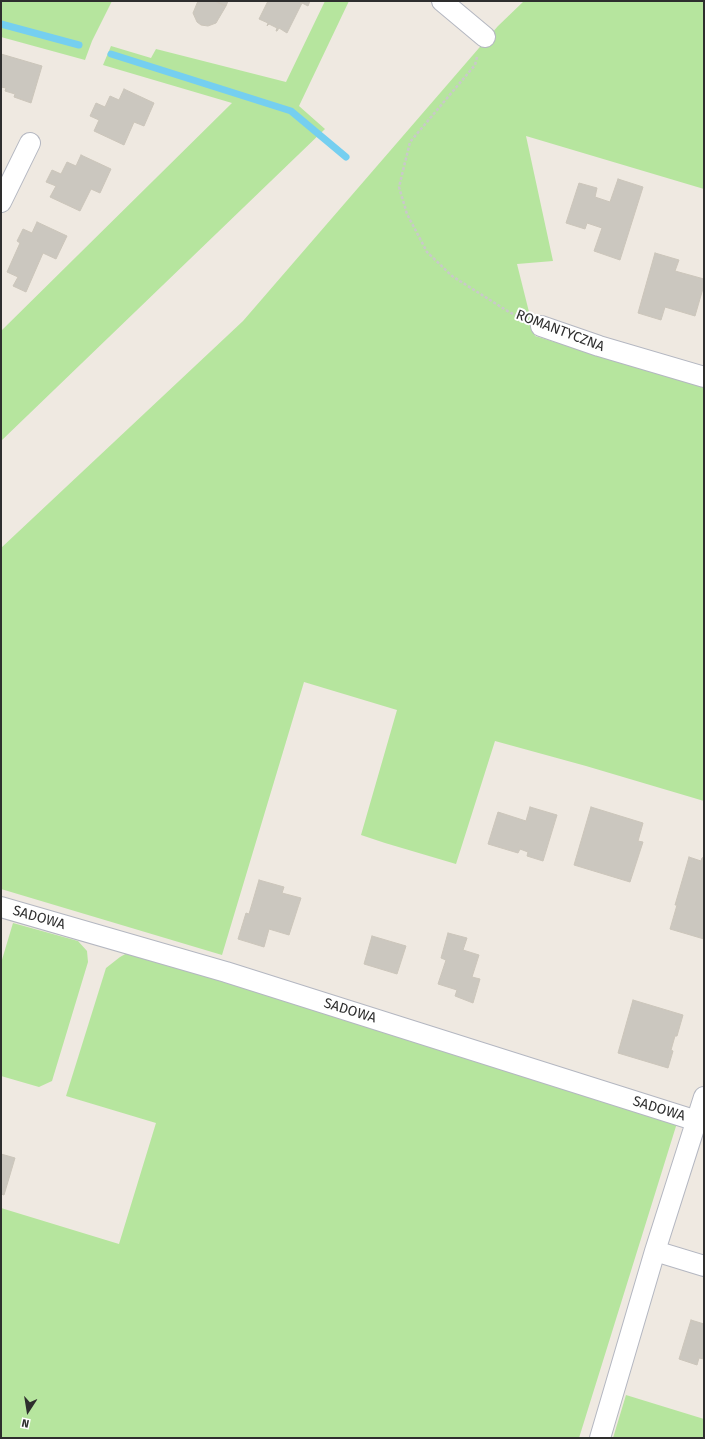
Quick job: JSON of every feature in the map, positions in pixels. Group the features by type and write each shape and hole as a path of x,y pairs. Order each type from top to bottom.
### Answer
{"street":[{"path":"442,1 479,44"},
{"path":"1,202 30,143"},
{"name":"ROMANTYCZNA","path":"541,326 599,346 704,376"},
{"name":"SADOWA","path":"1,907 226,972 697,1121"},
{"name":"SADOWA","path":"600,1438 704,1097"},
{"path":"656,1251 704,1266"}],"path":[{"name":"ROMANTYCZNA","path":"479,44 478,57 475,65 410,142 399,187 407,214 427,252 452,276 509,312 541,326"}],"green space":[{"path":"1,1 112,1 92,41 85,60 1,37"},
{"path":"325,1 349,1 299,106 325,129 1,441 1,331 232,103 103,65 111,46 151,58 156,49 286,82"},
{"path":"524,1 704,1 704,189 526,136 553,261 517,264 535,336 704,387 704,801 495,741 456,864 385,843 361,835 397,710 304,682 222,955 1,889 1,548 243,321 498,26"},
{"path":"13,923 78,941 87,951 88,962 52,1081 39,1087 1,1076 1,963"},
{"path":"129,952 677,1123 579,1438 1,1438 1,1208 119,1244 156,1123 66,1096 106,968"},
{"path":"626,1395 704,1419 704,1438 613,1438"}],"building":[{"path":"198,1 215,1 226,6 216,23 208,26 201,25 197,22 193,13"},
{"path":"215,1 228,1 226,6"},
{"path":"268,1 310,1 308,6 302,3 287,33 279,28 276,31 277,28 269,24 267,26 268,23 259,19"},
{"path":"1,54 42,66 31,103 14,97 15,94 5,91 6,88 1,87"},
{"path":"124,89 154,103 144,126 134,122 124,145 94,131 99,120 90,116 96,103 105,107 110,96 119,100"},
{"path":"81,155 111,169 100,193 91,189 80,211 50,197 56,186 46,182 52,170 61,174 67,162 76,166"},
{"path":"618,179 643,187 620,260 594,251 602,228 587,223 585,229 566,223 579,183 597,188 595,197 610,202"},
{"path":"37,222 67,236 56,259 43,253 26,292 13,286 18,277 7,272 20,243 17,241 23,229 32,233"},
{"path":"655,253 679,260 675,271 704,279 704,285 695,316 665,307 661,320 638,313"},
{"path":"530,807 557,815 543,861 527,856 528,852 520,849 518,853 488,844 498,812 526,821"},
{"path":"591,807 643,823 638,841 643,842 630,882 574,865"},
{"path":"689,857 701,861 704,857 704,939 670,929 677,905 675,905"},
{"path":"259,880 284,887 282,893 301,898 289,935 269,929 264,947 238,939 246,913 249,914"},
{"path":"448,933 467,938 463,950 479,955 472,977 480,979 473,1003 455,996 457,990 438,984 446,960 441,958"},
{"path":"372,936 406,946 397,974 364,964"},
{"path":"633,1000 683,1015 671,1050 673,1051 668,1068 618,1053"},
{"path":"1,1154 15,1158 4,1195 1,1194"},
{"path":"691,1320 704,1324 704,1359 699,1358 697,1365 679,1359"}],"waterway":[{"path":"1,24 79,45"},
{"path":"111,54 291,111 346,157"}]}
